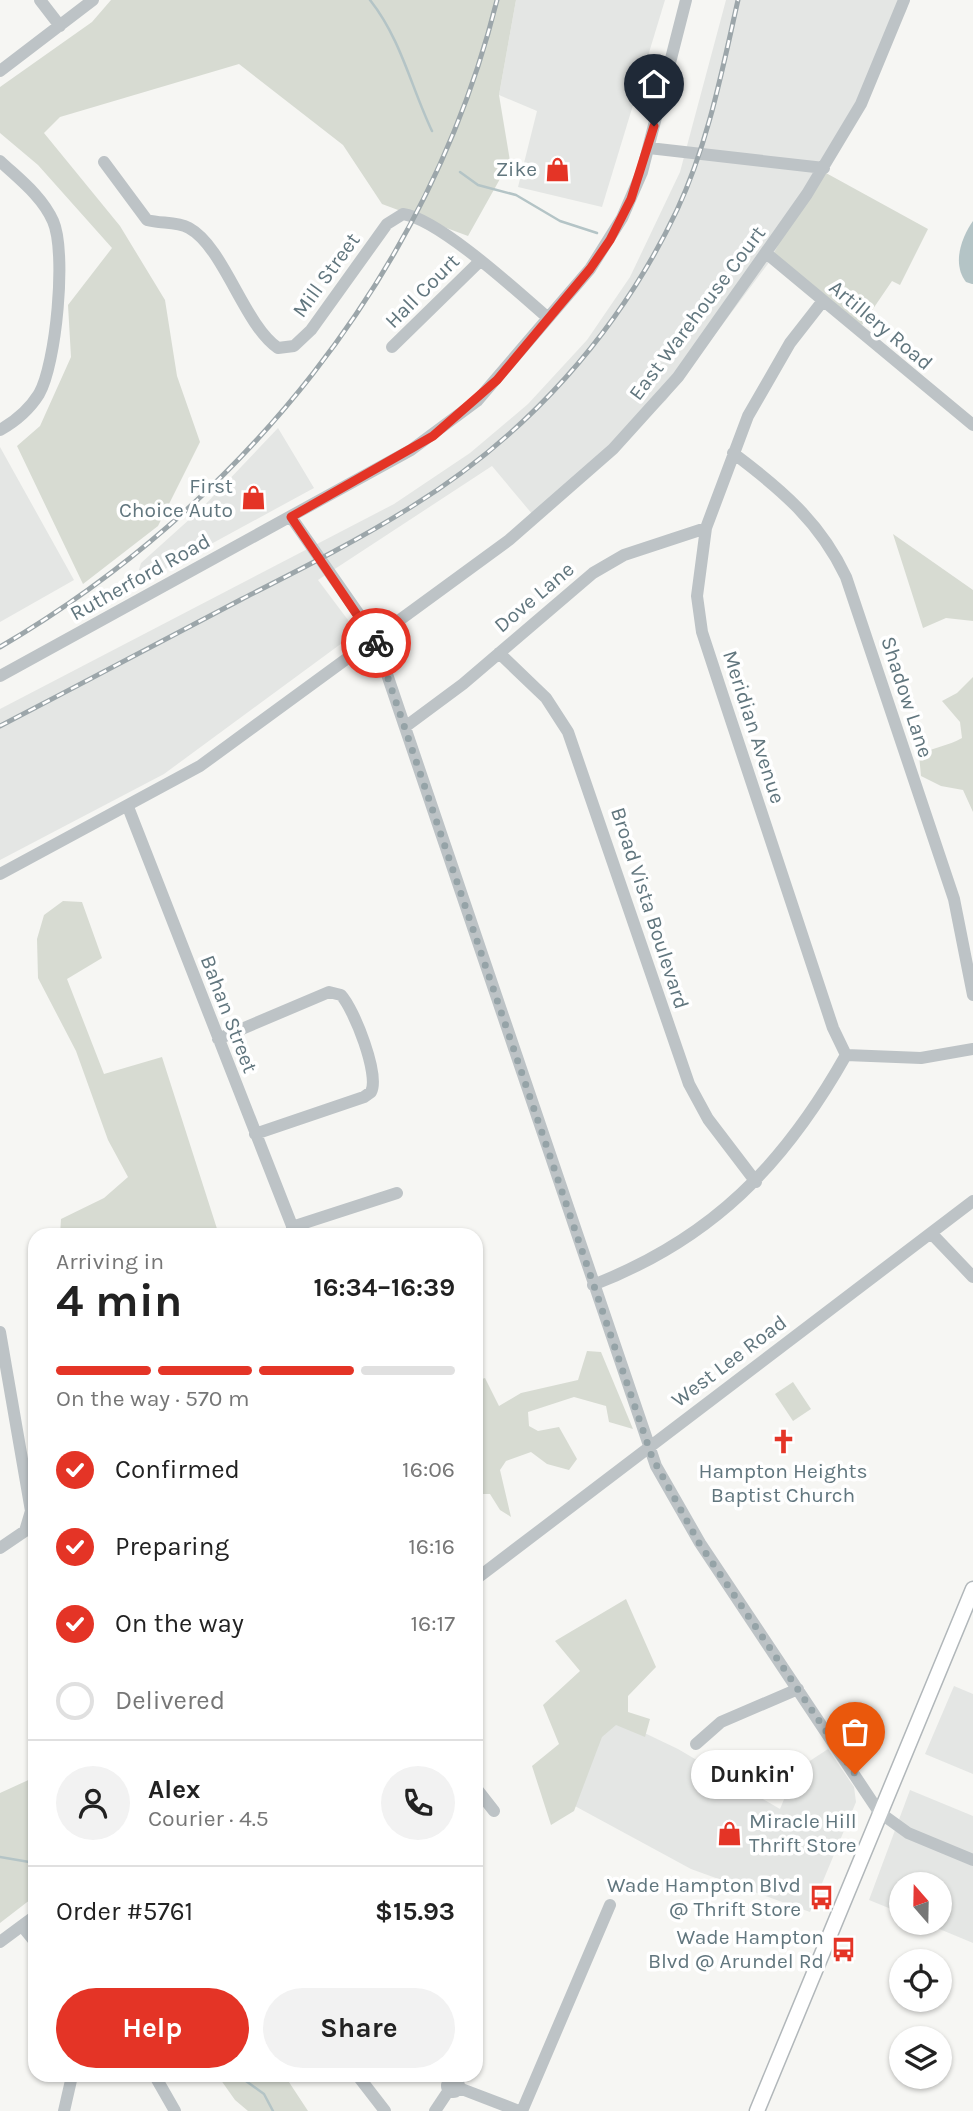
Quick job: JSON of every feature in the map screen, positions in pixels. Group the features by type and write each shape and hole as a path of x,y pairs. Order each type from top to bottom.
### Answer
{"main road":[{"path":"757,2111 973,1589"}],"street":[{"path":"40,0 60,26"},
{"path":"0,71 93,0"},
{"name":"Rutherford Road","path":"0,676 411,450 455,420 497,380 590,269 612,236 631,199 649,148 686,0"},
{"name":"East Warehouse Court","path":"0,874 200,766 374,636 509,540 613,449 678,377 824,168 873,80 904,0"},
{"path":"649,148 824,168"},
{"path":"0,160 38,197 48,212 58,235 60,263 51,362 45,381 23,414 0,430"},
{"name":"Mill Street","path":"104,162 147,220 186,226 197,233 241,295 261,331 278,348 294,346 311,330 387,225 398,216 406,215 425,222 548,318"},
{"name":"Artillery Road","path":"766,253 973,425"},
{"name":"Hall Court","path":"392,347 479,262"},
{"name":"Meridian Avenue","path":"822,302 766,380 733,453 706,528 697,585 702,632 833,1028 846,1055"},
{"name":"Shadow Lane","path":"733,453 777,485 803,510 827,541 846,577 954,900 973,995"},
{"path":"291,517 374,636 648,1447 684,1520 879,1812 908,1833 973,1860"},
{"name":"Dove Lane","path":"405,727 499,653 573,588 607,564 655,543 706,528"},
{"name":"Broad Vista Boulevard","path":"499,653 545,698 568,732 690,1084 708,1119 756,1182"},
{"name":"Bahan Street","path":"128,807 293,1228"},
{"path":"218,1039 329,992 341,995 350,1007 374,1074 371,1092 364,1097 255,1134"},
{"path":"593,1285 679,1244 719,1216 756,1182 784,1150 846,1055 921,1058 973,1049"},
{"path":"302,1228 397,1193"},
{"name":"West Lee Road","path":"483,1574 973,1201"},
{"path":"931,1233 973,1277"},
{"path":"0,1332 28,1494"},
{"path":"0,1548 25,1531 28,1521"},
{"path":"696,1744 721,1721 798,1689"},
{"path":"483,1797 494,1811"},
{"path":"435,2111 454,2083 521,2111 610,1905"},
{"path":"0,1942 28,1921"},
{"path":"22,1926 28,1933"},
{"path":"64,2111 71,2082"},
{"path":"158,2082 175,2111"},
{"path":"363,2082 385,2111"}],"shaded area":[{"path":"111,0 516,0 499,95 510,161 468,236 382,204 343,145 239,64 60,117 44,133 120,226 165,300 177,376 200,442 158,526 83,584 17,446 40,426 71,357 68,305 112,248 38,165 0,133 0,87 92,22"},
{"path":"516,0 665,0 602,207 518,187 537,111 499,95"},
{"path":"726,0 909,0 906,11 770,261 666,400 538,521 492,466 318,580 357,632 164,774 0,860 0,709 394,504 470,453 528,404 587,340 630,277 680,172"},
{"path":"826,173 928,229 900,285 892,281 862,325 770,261 783,235"},
{"path":"973,221 972,284 966,282 962,275 959,259 962,243"},
{"name":"First Choice Auto","path":"278,428 314,488 134,586 141,563 202,508"},
{"path":"0,447 74,580 0,622"},
{"path":"893,534 973,590 973,621 946,618 923,628"},
{"path":"973,677 973,812 963,790 941,786 921,776 919,755 962,738 960,722 942,701 957,693"},
{"path":"63,901 82,902 102,958 67,979 104,1074 162,1057 217,1228 60,1228 61,1219 104,1198 128,1177 108,1140 76,1051 38,978 37,939 44,915"},
{"path":"587,1351 601,1352 633,1429 609,1422 606,1406 574,1397 528,1412 529,1426 538,1431 559,1427 577,1459 569,1470 547,1464 531,1452 506,1461 500,1470 511,1517 500,1510 490,1494 483,1494 483,1379 499,1406 521,1393 578,1380"},
{"path":"793,1382 811,1409 793,1421 775,1394"},
{"path":"626,1599 656,1667 628,1696 628,1712 650,1719 645,1737 616,1725 602,1737 574,1811 551,1825 532,1766 559,1744 543,1705 580,1671 555,1641"},
{"path":"954,1686 973,1694 973,1774 925,1754"},
{"path":"609,1716 678,1749 780,1809 796,1770 828,1749 854,1787 856,1802 810,1912 691,1869 573,1805"},
{"path":"28,1780 28,1901 0,1923 0,1793"},
{"path":"910,1790 973,1816 973,1943 952,1934 952,1872 889,1872 889,1908 869,1900"},
{"path":"222,2082 289,2082 308,2111 248,2111 235,2100"}],"waterway":[{"path":"370,0 398,47 432,131"},
{"path":"460,172 478,185 516,195 560,221 597,233"},
{"path":"0,1857 28,1862"},
{"path":"247,2082 264,2094 273,2111"}],"railway":[{"path":"0,647 88,590 170,525 245,452 313,373 373,288 425,196 466,100 497,0"},
{"path":"0,726 391,520 453,479 493,448 530,414 598,339 654,255 677,210 706,133 738,0"}],"way so far":[{"path":"376,643 652,1457 684,1520 855,1774"}],"place":[{"name":"Zike","path":"557,169"},
{"name":"First Choice Auto","path":"253,498"},
{"name":"Hampton Heights Baptist Church","path":"783,1442"},
{"name":"Dunkin'","path":"855,1774"},
{"name":"Miracle Hill Thrift Store","path":"729,1833"},
{"name":"Wade Hampton Blvd @ Thrift Store","path":"821,1897"},
{"name":"Wade Hampton Blvd @ Arundel Rd","path":"844,1949"}],"route":[{"path":"376,643 374,636 291,517 433,436 466,411 497,380 590,269 610,240 642,172 654,126"}]}
